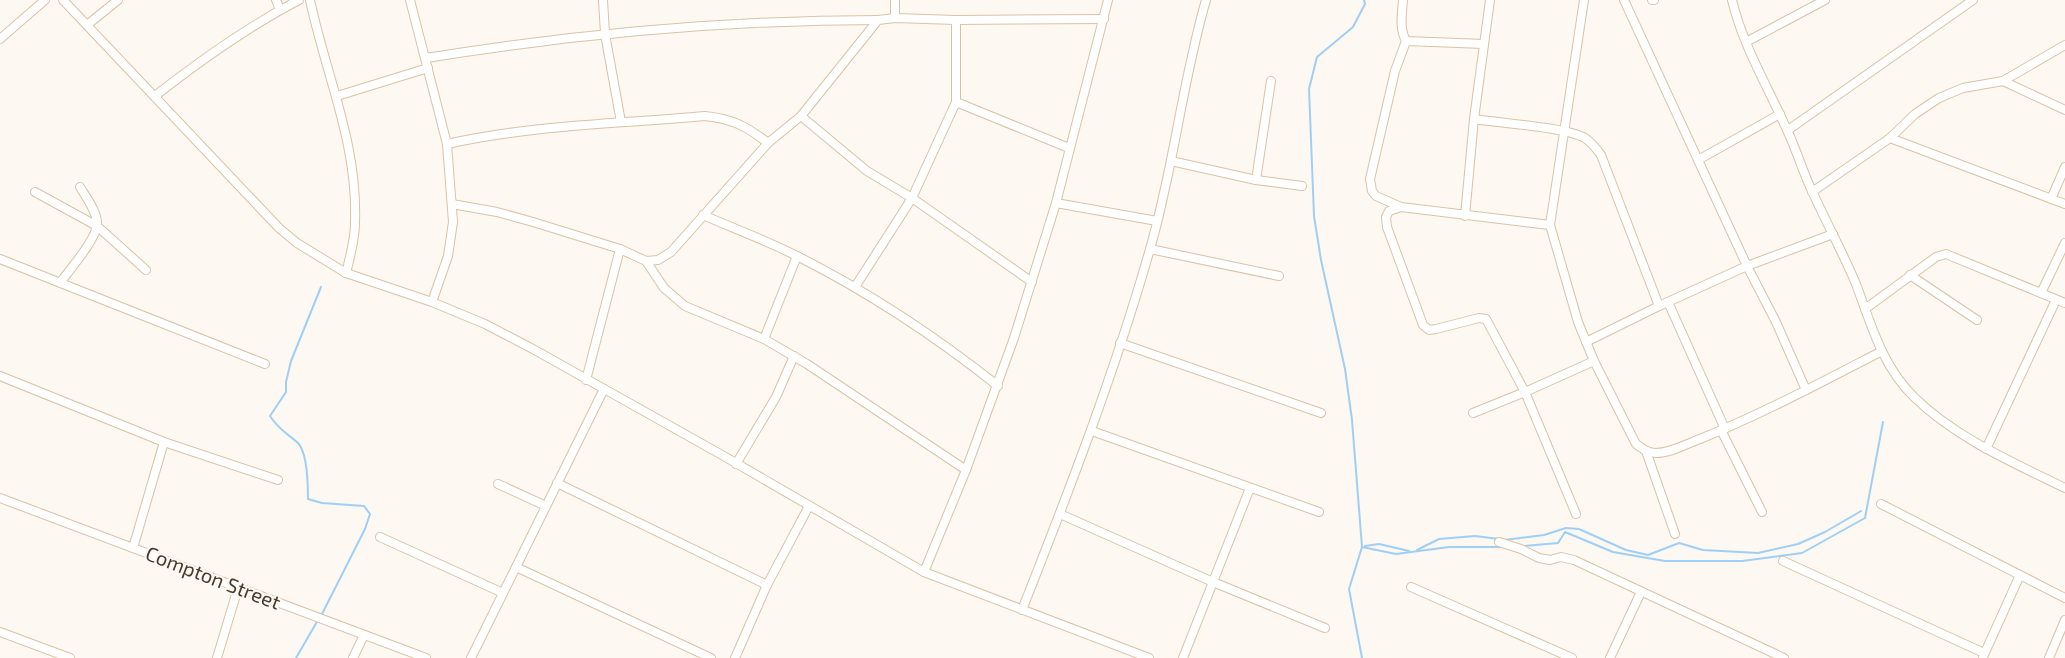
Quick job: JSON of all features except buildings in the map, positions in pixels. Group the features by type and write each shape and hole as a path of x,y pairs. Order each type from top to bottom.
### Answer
{"street":[{"path":"0,39 45,0"},
{"path":"63,0 279,228 297,243 346,273 432,302 485,324 604,389 924,572 1149,658"},
{"path":"87,25 118,0"},
{"path":"276,0 280,10"},
{"path":"155,96 215,50 299,0"},
{"path":"310,0 337,96 352,161 355,186 355,225 346,273"},
{"path":"410,0 447,144 452,204 453,222 448,256 432,302"},
{"path":"603,0 605,34 621,122"},
{"path":"895,0 895,18"},
{"path":"924,572 998,386 1032,282 1056,203 1108,0"},
{"path":"1022,610 1092,431 1150,249 1206,0"},
{"path":"1403,0 1402,34 1406,41 1395,71 1370,179 1372,191 1376,196 1401,207 1550,225"},
{"path":"1464,216 1490,0"},
{"path":"1584,0 1550,225 1578,322 1594,361 1636,444 1646,451 1658,453 1670,450 1723,429 1881,351"},
{"path":"1624,0 1806,390"},
{"path":"1732,0 1738,24 1788,130 1812,192 1833,234 1891,370 1912,396 1943,423 1986,449 2064,487"},
{"path":"1746,42 1825,0"},
{"path":"1788,130 1973,0"},
{"path":"426,58 605,34 763,23 895,18 1104,19"},
{"path":"452,204 497,212 620,249 646,261 658,260 671,252 768,143 801,117 878,20"},
{"path":"855,287 912,198 956,102 956,20"},
{"path":"1406,41 1484,44"},
{"path":"1812,192 1890,138 1915,114 1939,98 1963,88 2003,81 2065,45"},
{"path":"337,96 428,68"},
{"path":"1256,180 1271,81"},
{"path":"2003,81 2065,110"},
{"path":"956,102 1070,148"},
{"path":"1698,160 1780,114"},
{"path":"447,144 487,135 550,127 705,116 727,118 746,126 768,143"},
{"path":"801,117 867,171 912,198 1032,282"},
{"path":"1474,119 1563,131 1582,136 1593,143 1601,155 1659,306"},
{"path":"1890,138 2065,204"},
{"path":"1171,161 1256,180 1302,186"},
{"path":"2051,199 2065,166"},
{"path":"60,283 92,239 98,226 97,219 80,187"},
{"path":"35,192 98,226 146,270"},
{"path":"1056,203 1157,221"},
{"path":"1401,207 1389,211 1386,217 1387,227 1423,325 1429,330 1479,318 1486,319 1525,392 1576,514"},
{"path":"703,215 797,256 855,287 951,349 998,386"},
{"path":"1586,342 1747,266 1833,234"},
{"path":"2041,293 2065,243"},
{"path":"586,380 620,249"},
{"path":"1150,249 1279,276"},
{"path":"1865,309 1936,257 1947,254 2061,302 1986,449"},
{"path":"764,339 797,256"},
{"path":"0,259 265,364"},
{"path":"646,261 664,288 685,306 764,339 794,356 836,381 966,470"},
{"path":"1910,275 1977,320"},
{"path":"1668,302 1762,512"},
{"path":"1120,343 1321,413"},
{"path":"736,464 776,397 794,356"},
{"path":"1473,413 1594,361"},
{"path":"0,376 164,442 278,480"},
{"path":"471,658 604,389"},
{"path":"1092,431 1319,512"},
{"path":"133,548 164,442"},
{"path":"1646,451 1675,534"},
{"path":"557,483 767,585"},
{"path":"498,484 546,506"},
{"path":"1183,658 1250,488"},
{"name":"Compton Street","path":"0,498 426,658"},
{"path":"1881,504 2065,598"},
{"path":"735,658 767,585 809,506"},
{"path":"1060,514 1213,582 1325,628"},
{"path":"380,537 503,593"},
{"path":"1499,542 1539,558 1550,560 1561,557 1574,560 1784,658"},
{"path":"1783,561 1983,656 2020,575"},
{"path":"516,567 711,658"},
{"path":"1411,587 1572,658"},
{"path":"218,658 238,588"},
{"path":"1610,658 1641,592"},
{"path":"2049,658 2065,620"},
{"path":"0,632 70,658"},
{"path":"353,658 364,635"},
{"path":"39,658 43,648"}],"waterway":[{"path":"1362,658 1349,589 1362,547 1352,420 1345,369 1321,260 1314,216 1309,89 1317,57 1353,27 1365,4 1364,0"},
{"path":"321,287 291,361 286,392 270,416 298,443 304,454 308,499 322,503 364,506 370,514 365,529 321,616"},
{"path":"1523,546 1558,543 1565,532 1613,552 1665,561 1742,561 1802,553 1865,518 1883,422"},
{"path":"1504,540 1544,535 1566,528 1579,529 1626,550 1648,555 1679,543 1703,550 1758,553 1798,544 1825,532 1861,511"},
{"path":"1417,550 1439,539 1475,536 1499,539"},
{"path":"1365,546 1379,544 1409,551"},
{"path":"1362,547 1396,554 1449,547 1502,547"},
{"path":"296,658 318,620"}]}
